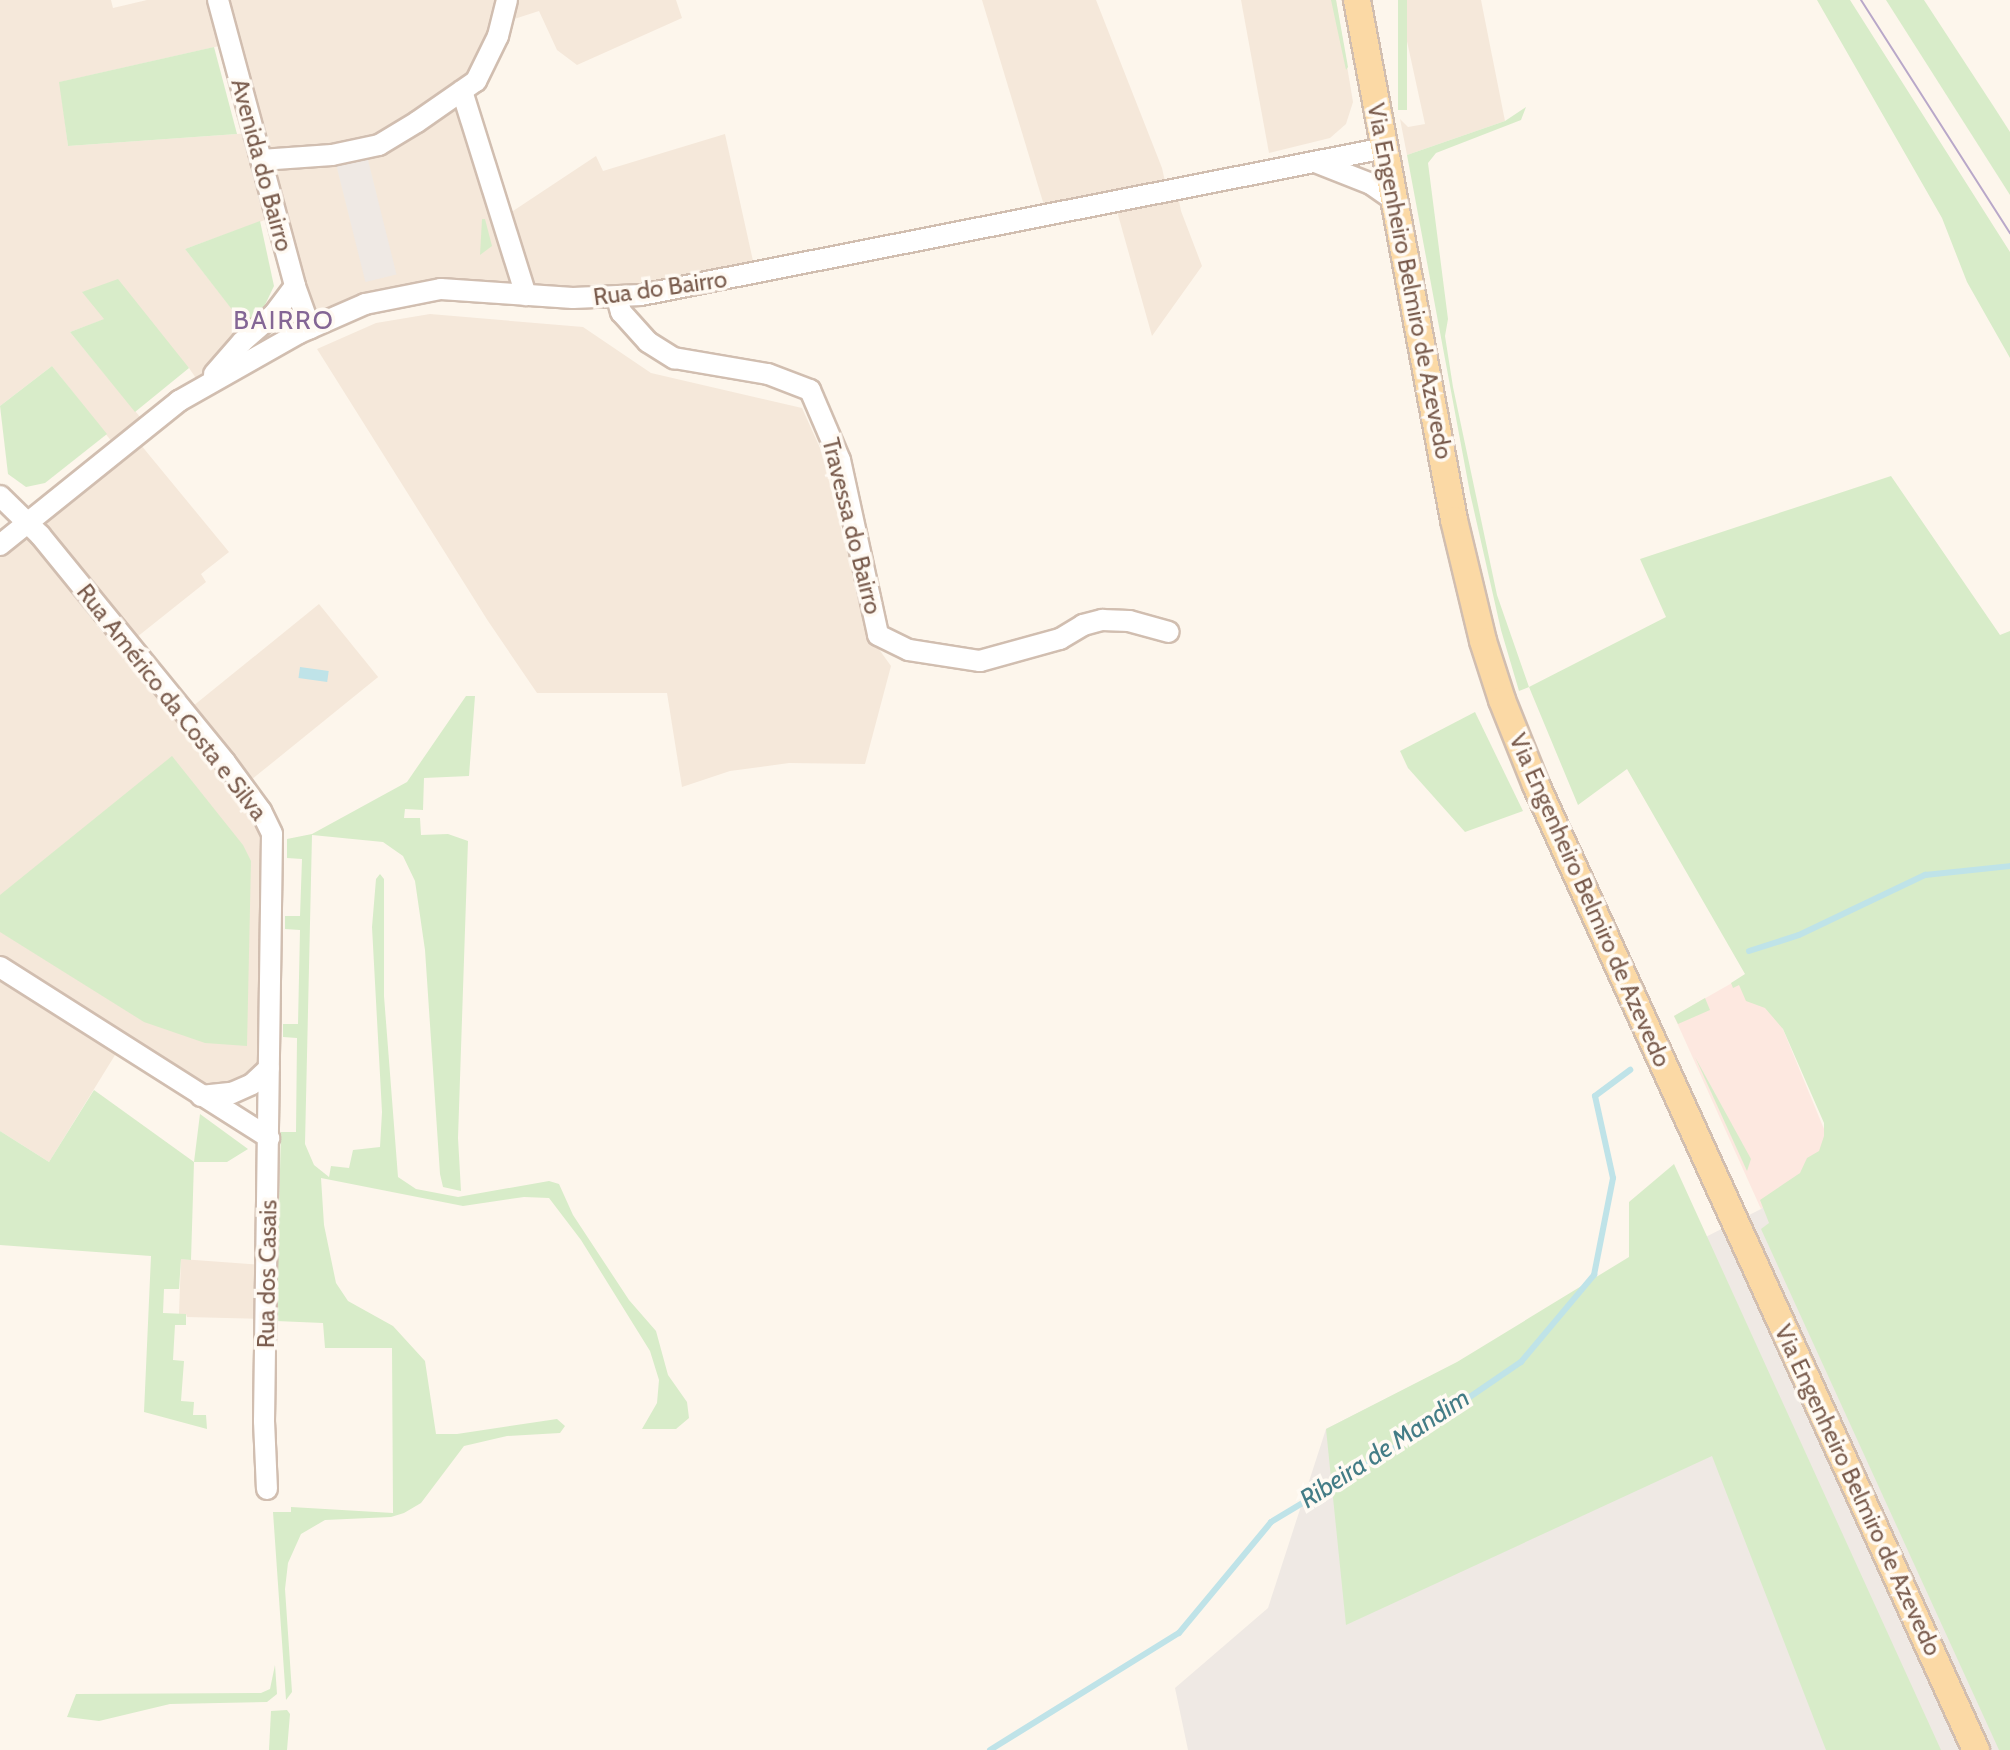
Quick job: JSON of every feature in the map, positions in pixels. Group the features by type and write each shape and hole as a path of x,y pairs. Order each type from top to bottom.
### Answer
{"main road":[{"name":"Via Engenheiro Belmiro de Azevedo","path":"1357,0 1467,581 1502,700 1541,796 1976,1750"}],"street":[{"name":"Avenida do Bairro","path":"218,0 295,286 310,328"},
{"path":"261,160 332,155 379,145 476,81 505,17 507,0"},
{"path":"462,91 526,295"},
{"name":"Rua do Bairro","path":"0,545 162,413 205,385 310,328 365,304 418,291 456,289 617,298 696,286 1385,148"},
{"path":"1315,162 1371,184 1394,200"},
{"path":"205,385 242,342 274,314 295,286"},
{"name":"Travessa do Bairro","path":"617,298 621,312 648,342 674,358 768,374 810,390 840,460 878,635 909,650 980,661 1060,639 1083,625 1102,620 1129,621 1169,632"},
{"name":"Rua Américo da Costa e Silva","path":"0,496 27,523 225,762 268,822 274,850 269,1138"},
{"path":"0,967 269,1138"},
{"path":"201,1096 232,1093 252,1084 269,1068"},
{"name":"Rua dos Casais","path":"267,1489 264,1421 269,1138"}],"shaded area":[{"path":"0,0 111,0 113,8 147,0 216,0 228,44 60,82 68,146 251,133 273,217 185,249 251,333 200,384 189,368 83,291 105,319 70,332 145,423 116,447 52,366 0,406"},
{"path":"221,0 506,0 478,70 378,141 264,157"},
{"path":"509,0 676,0 682,18 577,65 557,50 539,11 508,21"},
{"path":"982,0 1096,0 1162,168 1166,186 1046,212"},
{"path":"1241,0 1336,0 1353,102 1346,124 1330,138 1269,153"},
{"path":"1398,0 1481,0 1505,121 1407,155 1400,119 1408,127 1425,124"},
{"path":"462,96 522,289 461,286 312,322 267,166 333,159"},
{"path":"725,134 755,270 666,288 528,290 510,213 596,156 603,171"},
{"path":"367,156 397,274 365,282 336,164"},
{"path":"1177,191 1181,211 1202,266 1152,336 1115,204"},
{"path":"430,314 583,327 651,373 802,408 821,450 868,634 891,666 865,764 789,763 730,771 682,787 667,693 537,693 488,621 317,349 376,323"},
{"path":"136,439 229,552 201,574 206,582 132,641 31,523"},
{"path":"26,528 266,823 266,1064 252,1081 199,1092 0,965 0,549"},
{"path":"319,604 378,677 248,783 188,710"},
{"path":"0,971 120,1047 49,1162 0,1131"},
{"path":"1753,971 1773,1005 1831,1146 1761,1209 1674,1016"},
{"path":"1898,1045 2010,1750 1188,1750 1175,1688 1268,1608 1326,1429 1761,1209 1814,1165"},
{"path":"181,1259 264,1265 262,1319 187,1317 186,1314 179,1314"}],"green space":[{"path":"1331,0 1336,0 1348,67 1346,70"},
{"path":"1398,0 1407,0 1407,110 1398,110"},
{"path":"1817,0 1850,0 2010,252 2010,358 1967,282 1942,218"},
{"path":"1886,0 1924,0 2010,132 2010,195"},
{"path":"214,47 237,134 68,146 59,82"},
{"path":"1526,107 1521,120 1436,153 1428,163 1448,319 1445,336 1453,387 1497,595 1529,687 1519,691 1501,630 1470,493 1407,155 1505,121"},
{"path":"482,219 485,219 492,246 480,255"},
{"path":"260,221 274,286 263,309 244,325 185,249"},
{"path":"118,279 189,368 135,412 70,332 104,319 82,292"},
{"path":"52,366 107,434 45,483 26,487 8,474 0,406"},
{"path":"1891,476 2000,635 2010,631 2010,1750 1999,1750 1761,1229 1769,1223 1760,1200 1800,1173 1807,1158 1819,1151 1824,1136 1824,1123 1783,1029 1765,1008 1746,1001 1739,985 1733,988 1731,983 1745,974 1627,769 1578,805 1529,687 1666,617 1640,559"},
{"path":"466,696 475,696 469,776 424,778 423,810 405,809 404,818 420,818 421,835 448,834 468,841 458,1138 461,1191 443,1187 440,1174 425,950 415,881 403,856 383,842 312,835 305,1144 314,1165 329,1177 331,1166 349,1168 353,1150 380,1147 382,1112 372,927 376,879 380,874 384,879 384,996 398,1177 416,1189 458,1197 549,1181 559,1184 573,1215 629,1300 656,1331 668,1375 687,1402 689,1418 676,1429 642,1429 657,1403 659,1380 650,1351 581,1240 549,1198 524,1197 463,1206 321,1178 324,1225 336,1283 348,1301 393,1326 425,1361 436,1434 457,1434 557,1419 565,1426 560,1433 507,1436 464,1446 421,1503 404,1513 391,1517 325,1520 301,1534 288,1563 285,1589 292,1692 286,1700 273,1512 291,1512 291,1507 393,1513 392,1348 325,1348 323,1323 276,1321 281,1132 296,1132 297,1038 283,1037 283,1024 298,1024 300,930 285,929 285,916 300,916 302,859 287,858 287,839 312,834 407,782"},
{"path":"1475,712 1523,811 1465,832 1408,768 1400,751"},
{"path":"172,756 243,845 251,861 247,1046 205,1043 144,1022 0,932 0,895"},
{"path":"1705,998 1710,1010 1678,1024 1674,1016"},
{"path":"1695,1057 1751,1159 1747,1171"},
{"path":"94,1090 194,1162 191,1260 181,1259 179,1289 164,1289 163,1313 186,1314 186,1325 175,1325 173,1360 184,1361 181,1401 194,1402 193,1415 206,1415 207,1429 144,1412 151,1256 0,1245 0,1131 49,1162"},
{"path":"200,1114 248,1149 227,1162 194,1162"},
{"path":"1674,1164 1941,1750 1826,1750 1712,1456 1346,1625 1326,1429 1457,1362 1629,1257 1629,1202"},
{"path":"275,1665 277,1694 267,1702 170,1704 99,1721 67,1717 76,1694 261,1693 270,1689"},
{"path":"287,1710 290,1714 287,1750 269,1750 271,1711"}],"water":[{"path":"300,667 329,671 327,682 298,678"}],"waterway":[{"name":"Ribeira de Mandim","path":"1749,951 1799,935 1925,875 2010,866"},
{"name":"Ribeira de Mandim","path":"990,1750 1179,1633 1271,1522 1404,1442 1521,1362 1594,1275 1613,1178 1595,1096 1630,1070"}],"tram line":[{"path":"1861,0 2010,233"}],"district":[{"name":"BAIRRO","path":"284,321"}]}
